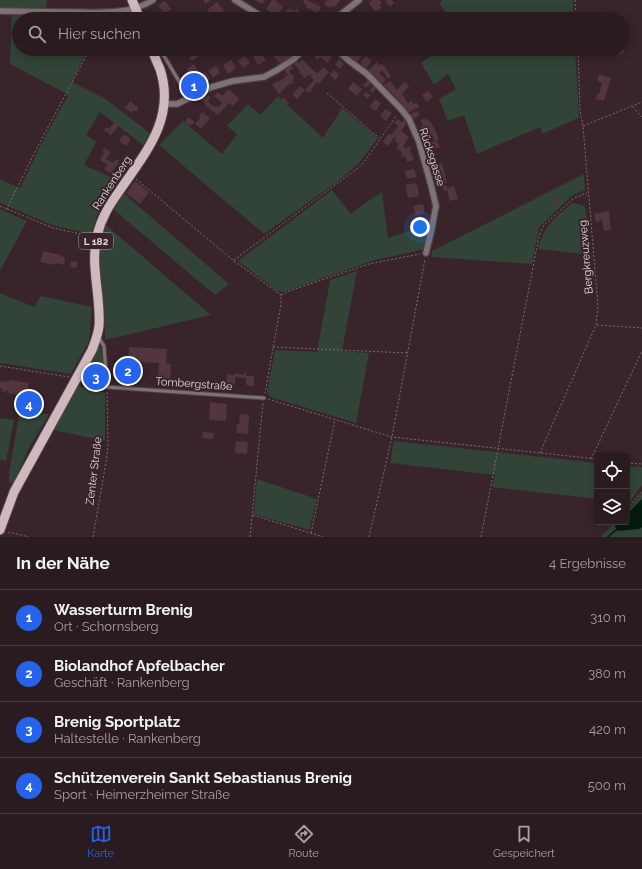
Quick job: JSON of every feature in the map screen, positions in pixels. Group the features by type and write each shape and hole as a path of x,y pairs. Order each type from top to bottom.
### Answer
{"main road":[{"name":"Rankenberg","path":"76,379 92,350 97,336 99,320 95,256 97,237 101,222 108,207 154,140 162,120 164,87 155,56"},
{"name":"L 182","path":"3,531 14,492 76,379"}],"street":[{"path":"0,11 109,12 134,4 147,4 153,0"},
{"path":"235,0 254,12"},
{"path":"344,12 359,0"},
{"path":"164,104 177,104 212,87 226,83 264,77 297,56"},
{"name":"Rücksgasse","path":"344,56 367,74 401,109 409,119 419,142 436,206 426,253"}],"lane":[{"path":"164,56 189,98"},
{"path":"97,336 104,346 107,387"},
{"name":"Tombergstraße","path":"76,379 107,387 264,398"}],"path":[{"path":"576,0 576,12"},
{"path":"6,210 40,142 86,56"},
{"name":"Bergkreuzweg","path":"540,453 596,325 598,306 583,126 580,110 578,56"},
{"path":"327,92 380,138"},
{"path":"583,126 642,102"},
{"path":"633,106 642,117"},
{"path":"234,261 362,165 401,109"},
{"path":"131,174 234,261 281,296"},
{"path":"481,537 539,236 544,225 574,198 588,193"},
{"path":"0,206 6,210 53,228 97,237"},
{"path":"281,296 289,291 369,264 426,253 392,437 369,537"},
{"path":"250,537 264,398 281,304 281,296"},
{"path":"596,325 642,328"},
{"path":"273,347 408,353"},
{"path":"591,459 642,350"},
{"path":"0,366 76,379"},
{"name":"Zenter Straße","path":"93,537 107,456 107,387"},
{"path":"264,398 392,437 594,460"},
{"path":"310,533 335,420"},
{"path":"630,463 642,464"},
{"path":"630,505 642,491"},
{"path":"252,515 323,537"},
{"path":"3,531 29,537"}],"shaded area":[{"path":"0,0 47,0 46,12 12,12 12,56 85,56 72,82 104,98 150,133 143,145 100,112 86,135 96,142 84,165 119,181 98,214 91,234 52,225 0,203 0,179 20,189 41,144 68,96 10,64 12,8 0,8"},
{"path":"443,0 573,0 574,12 445,12 439,3"},
{"path":"431,56 575,56 579,118 542,134 540,127 477,154 464,115 448,121 439,99 456,89 448,74 434,85 421,63"},
{"path":"278,96 323,138 342,108 378,138 359,163 341,179 264,234 159,145 183,121 222,154 237,134 227,126 248,104 260,115"},
{"path":"584,174 585,190 573,195 539,227 532,264 431,257 432,251"},
{"path":"332,190 351,214 382,192 388,238 428,225 425,249 375,260 284,292 277,291 238,261"},
{"path":"122,192 229,284 215,295 114,210"},
{"path":"572,203 585,206 591,255 538,249 550,223"},
{"path":"0,209 27,221 0,271"},
{"path":"106,225 211,315 105,340 105,317 100,263 101,240"},
{"path":"357,271 342,351 369,353 356,423 270,397 267,391 275,350 317,352 330,280"},
{"path":"0,293 34,307 41,296 92,307 89,341 71,374 0,363"},
{"path":"97,345 100,345 104,367 101,378 98,379 87,377 84,373"},
{"path":"78,386 105,393 105,441 53,430"},
{"path":"20,411 49,414 28,450 14,483 9,482 9,472"},
{"path":"0,418 14,420 6,461 0,460"},
{"path":"394,441 594,463 594,499 492,487 495,475 390,463"},
{"path":"630,466 642,467 642,485 630,502"},
{"path":"257,479 317,499 309,530 254,514"},
{"path":"642,493 642,499 630,511 630,507"},
{"path":"642,499 642,527 639,529 617,531 616,525 630,525 630,511"},
{"path":"612,525 639,529 642,527 642,537 601,537"}],"building":[{"path":"203,0 211,0 205,4"},
{"path":"254,0 265,0 262,4"},
{"path":"272,0 277,1 276,2 283,6 280,12 270,12 266,9"},
{"path":"304,0 307,0 321,7 318,12 316,12 306,7 307,5 303,3"},
{"path":"327,0 341,0 335,7 333,6 332,8 324,5"},
{"path":"373,0 379,0 382,3 380,5 382,8 376,12 369,3"},
{"path":"392,0 394,3 390,7 385,1"},
{"path":"165,1 171,9 167,12 163,12 158,5"},
{"path":"217,2 224,11 208,12 207,10"},
{"path":"288,8 295,11 296,9 299,10 298,12 286,12"},
{"path":"192,56 199,56 192,61 189,58"},
{"path":"245,56 250,63 243,68 238,61"},
{"path":"263,56 266,60 258,65 253,57"},
{"path":"273,56 292,56 291,57 281,64"},
{"path":"314,56 332,57 327,63 320,57 318,60"},
{"path":"348,56 362,56 356,63"},
{"path":"366,56 372,61 366,68 360,62"},
{"path":"302,59 317,74 323,67 329,72 319,84 317,82 309,93 305,90 314,80 310,76 312,75 311,74 305,78 294,64 297,61 299,63"},
{"path":"339,59 344,64 340,69 335,65"},
{"path":"231,60 236,68 228,74 223,65"},
{"path":"377,62 379,66 381,64 385,67 391,76 388,79 382,70 379,73 386,80 382,84 367,71"},
{"path":"194,64 198,71 191,76 187,69"},
{"path":"291,65 293,68 289,71 295,78 292,81 294,82 290,85 289,84 279,94 272,85 288,75 284,70"},
{"path":"216,66 220,73 213,78 208,71"},
{"path":"334,70 339,75 335,80 330,75"},
{"path":"205,72 210,79 204,84 198,76"},
{"path":"599,74 611,78 604,101 596,99 602,83 597,81"},
{"path":"369,79 372,82 366,88 363,85"},
{"path":"390,81 397,90 404,82 409,86 402,94 408,103 412,101 413,104 417,103 419,107 407,113 403,105 384,85"},
{"path":"192,82 196,82 198,86 196,90 192,90 190,88 190,84"},
{"path":"353,82 362,89 357,96 348,89"},
{"path":"375,85 377,87 372,93 370,90"},
{"path":"300,86 305,90 297,99 292,95"},
{"path":"229,89 239,99 233,106 229,103 218,115 207,107 202,99 208,95 211,98 208,100 210,104 218,107 222,103 214,96 218,92 222,96"},
{"path":"428,91 433,97 426,102 422,95"},
{"path":"366,92 370,95 368,99 363,95"},
{"path":"283,97 289,103 287,105 281,99"},
{"path":"375,99 381,103 376,111 369,107"},
{"path":"130,101 139,108 136,112 134,110 132,113 125,108"},
{"path":"385,109 392,113 386,121 380,116"},
{"path":"417,111 420,115 412,120 409,115"},
{"path":"202,112 210,118 201,129 195,124 200,118 199,116"},
{"path":"188,117 195,122 190,126 185,122"},
{"path":"424,118 426,120 428,119 434,128 439,139 437,140 440,147 425,152 423,144 435,141 432,135 429,136 430,138 422,142 419,135 423,133 420,127 423,125 420,121"},
{"path":"397,119 402,122 404,120 407,122 401,131 409,137 403,146 406,149 408,146 411,148 409,151 414,160 407,162 406,158 401,155 402,152 396,148 399,144 395,141 396,139 394,137 388,146 383,142 389,133 391,135 398,126 394,123"},
{"path":"115,122 119,125 111,135 104,130 106,127 109,129"},
{"path":"124,134 131,139 126,146 119,141"},
{"path":"104,148 111,152 106,159 113,163 116,159 119,161 111,174 104,169 108,165 100,160 104,153 102,151"},
{"path":"435,151 436,155 431,156 432,163 428,164 425,154"},
{"path":"442,163 447,183 433,186 428,166","holes":["439,168 441,177 437,178 435,169"]},
{"path":"414,169 417,177 407,179 405,171"},
{"path":"135,181 149,192 140,204 126,193"},
{"path":"415,183 419,194 418,196 409,198 407,196 406,185"},
{"path":"446,185 447,188 454,186 458,199 450,201 447,190 444,191 442,186"},
{"path":"556,199 559,203 554,206 551,202"},
{"path":"423,204 425,213 416,215 413,206"},
{"path":"609,211 611,230 604,231 602,220 596,222 594,214"},
{"path":"43,251 61,255 65,258 64,265 40,262"},
{"path":"71,261 78,262 76,268 70,267"},
{"path":"129,347 167,349 166,363 171,364 170,385 158,384 159,363 135,362 133,382 122,381 123,361 128,361"},
{"path":"235,373 244,375 244,373 246,373 246,376 254,376 254,386 246,385 246,378 235,377 235,385 226,384 227,374 235,375"},
{"path":"10,380 29,383 27,396 35,399 33,411 24,409 25,402 19,401 20,395 7,393 8,390 2,392 3,389 0,388 0,381 9,382"},
{"path":"210,402 227,404 226,421 209,420"},
{"path":"240,414 249,415 248,434 236,433"},
{"path":"203,432 214,433 213,439 202,438"},
{"path":"236,441 248,442 247,454 235,453"}],"waterway":[{"path":"608,537 617,529"}],"place":[{"name":"Wasserturm Brenig","path":"194,86"},
{"name":"Biolandhof Apfelbacher","path":"128,371"},
{"name":"Brenig Sportplatz","path":"96,377"},
{"name":"Schützenverein Sankt Sebastianus Brenig","path":"29,404"}]}
